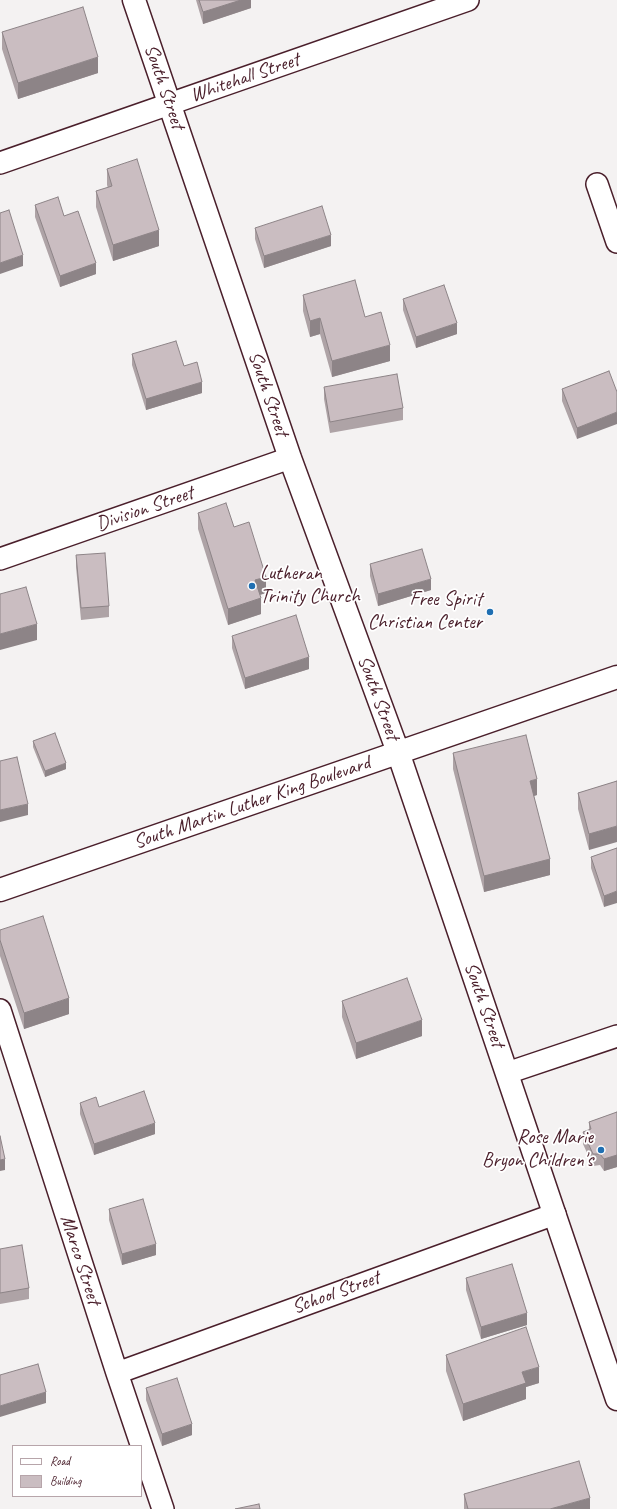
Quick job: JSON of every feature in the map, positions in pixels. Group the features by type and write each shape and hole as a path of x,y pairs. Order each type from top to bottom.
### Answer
{"street":[{"name":"South Street","path":"134,0 171,104 290,458 398,752 617,1399"},
{"name":"Whitehall Street","path":"0,163 468,0"},
{"path":"597,184 617,242"},
{"name":"Division Street","path":"0,560 290,458"},
{"name":"South Martin Luther King Boulevard","path":"0,890 617,677"},
{"name":"Marco Street","path":"0,1010 141,1445"},
{"path":"507,1073 617,1036"},
{"name":"School Street","path":"117,1373 554,1214"},
{"name":"Marco Street","path":"142,1447 163,1509"}],"building":[{"path":"199,0 241,0 203,12"},
{"path":"83,7 98,57 18,83 2,32"},
{"path":"137,159 159,230 113,245 96,191 112,186 107,169"},
{"path":"58,197 64,216 78,211 96,263 60,276 35,205"},
{"path":"322,206 331,235 264,256 255,228"},
{"path":"9,210 23,255 0,263 0,213"},
{"path":"355,280 365,317 381,312 390,345 332,361 320,318 310,321 303,295"},
{"path":"444,285 457,323 416,337 403,299"},
{"path":"176,341 184,366 197,362 202,382 146,399 132,354"},
{"path":"609,371 617,392 617,412 577,428 562,389"},
{"path":"397,374 403,408 330,422 324,387"},
{"path":"226,503 234,527 249,522 266,577 255,580 261,598 228,609 198,513"},
{"path":"422,549 431,579 378,594 370,564"},
{"path":"105,553 109,606 81,608 76,555"},
{"path":"26,587 37,624 0,634 0,594"},
{"path":"296,615 309,657 245,678 232,636"},
{"path":"55,733 66,763 45,771 33,741"},
{"path":"526,735 537,779 530,781 550,859 484,876 453,753"},
{"path":"17,757 28,804 0,810 0,761"},
{"path":"617,781 617,826 589,834 578,793"},
{"path":"617,848 617,891 604,896 591,857"},
{"path":"43,916 69,998 24,1013 0,940 0,930"},
{"path":"407,978 422,1020 356,1043 342,1001"},
{"path":"144,1091 155,1123 94,1144 80,1103 96,1097 99,1107"},
{"name":"Rose Marie Bryon Children's","path":"617,1112 617,1155 604,1159 600,1154 593,1154 583,1132 591,1129 589,1122"},
{"path":"0,1136 5,1159 0,1160"},
{"path":"143,1199 156,1244 122,1254 109,1209"},
{"path":"22,1245 29,1288 0,1293 0,1249"},
{"path":"512,1264 527,1313 481,1327 466,1278"},
{"path":"526,1327 539,1367 522,1372 526,1383 463,1404 446,1355"},
{"path":"38,1364 46,1392 0,1406 0,1375"},
{"path":"177,1378 192,1424 162,1434 146,1388"},
{"path":"579,1461 590,1498 550,1509 468,1509 464,1494"},
{"path":"259,1504 260,1509 235,1509"}],"place":[{"name":"Lutheran Trinity Church","path":"252,586"},
{"name":"Free Spirit Christian Center","path":"490,612"},
{"name":"Rose Marie Bryon Children's","path":"601,1150"}]}
